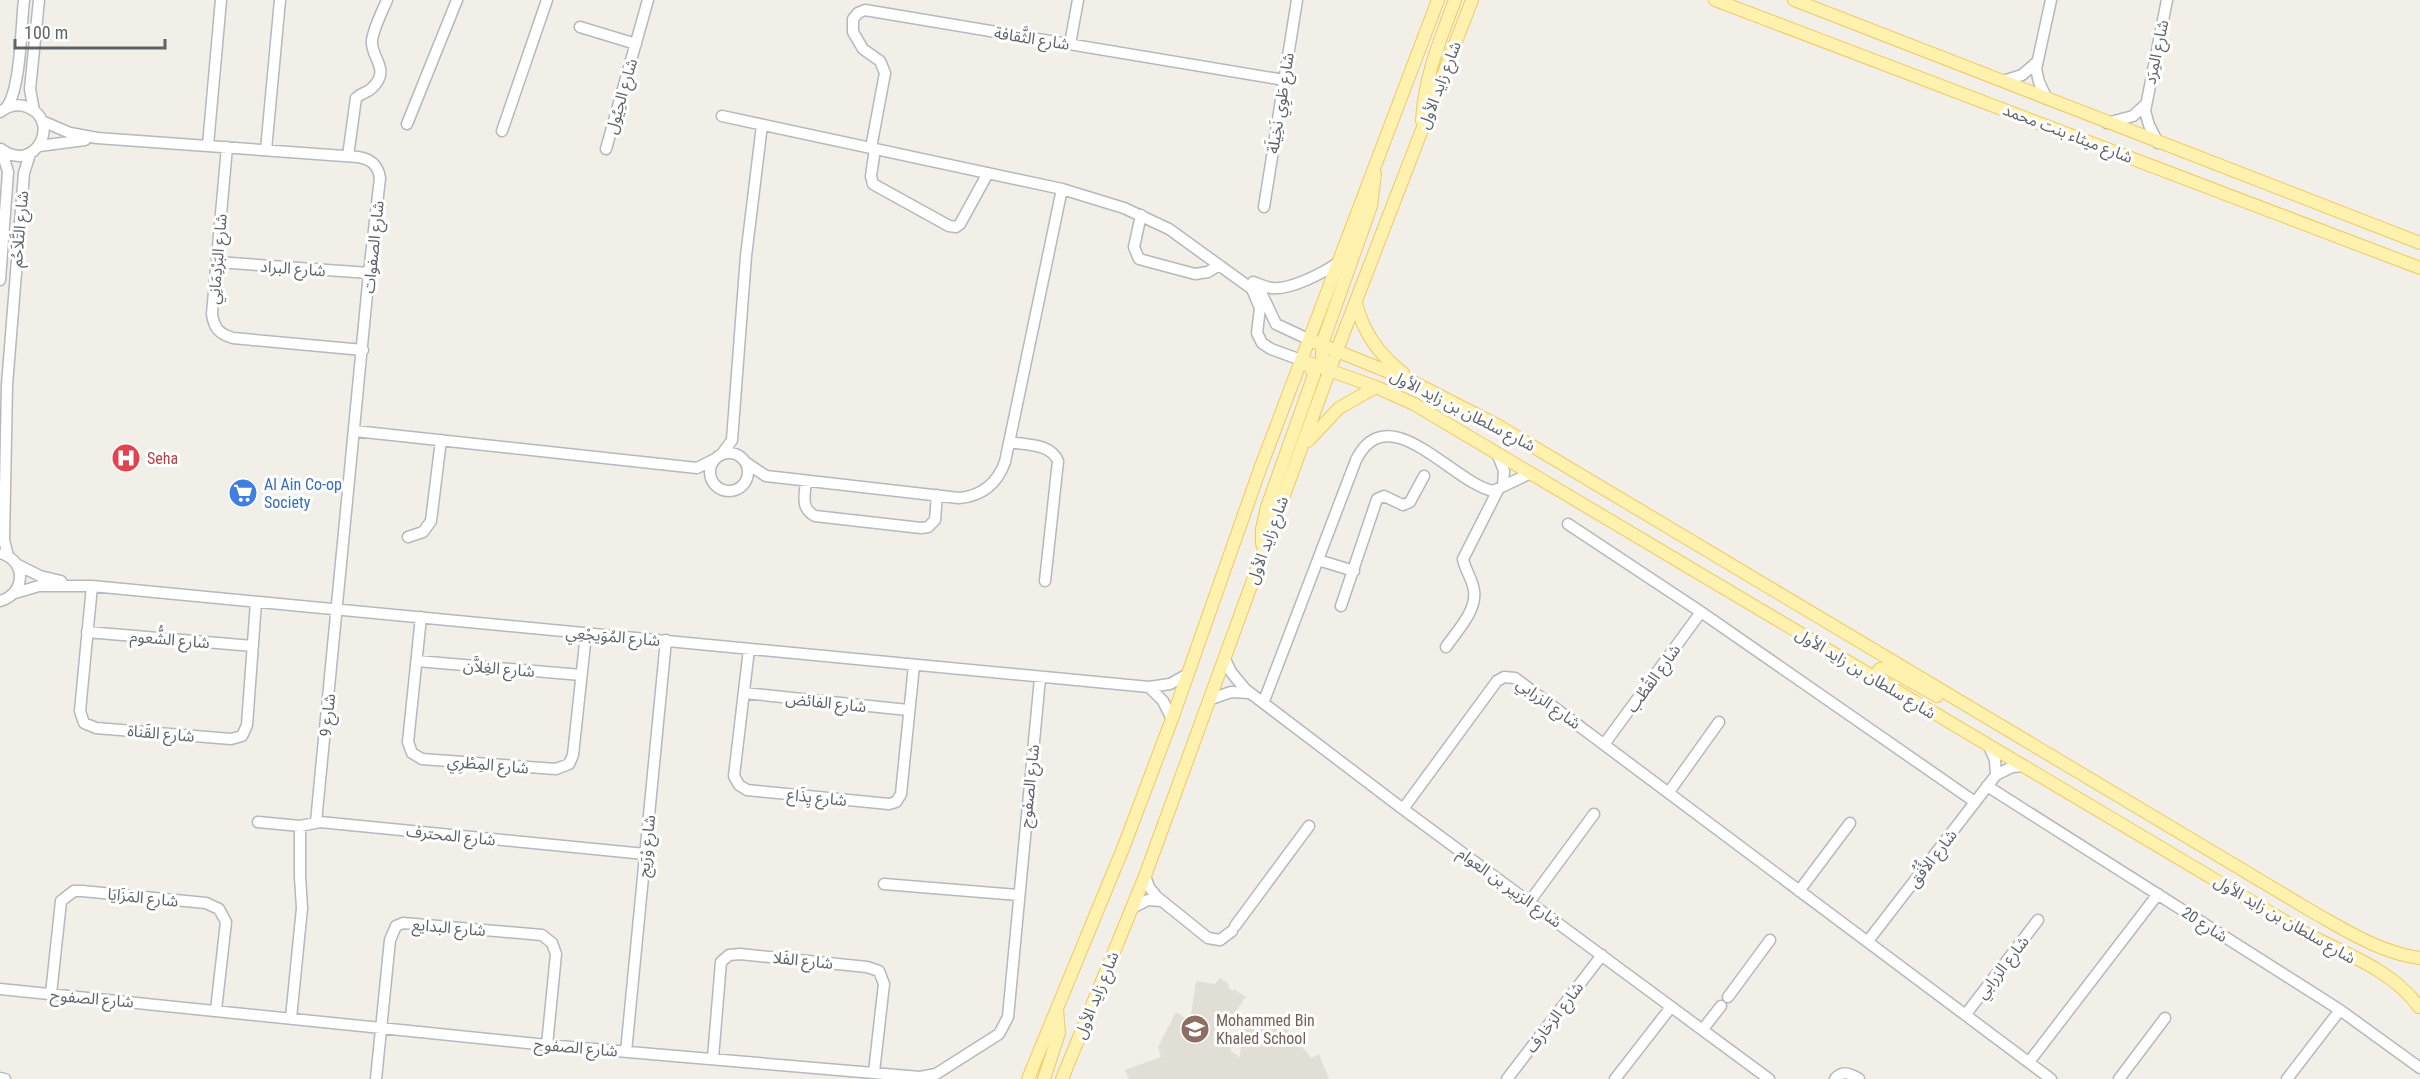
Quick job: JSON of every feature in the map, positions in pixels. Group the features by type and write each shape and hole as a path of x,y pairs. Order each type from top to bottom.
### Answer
{"main road":[{"path":"1422,131 1423,100 1430,68 1455,0"},
{"name":"شارع زايد الأول","path":"1062,1079 1145,876 1337,350 1472,0"},
{"name":"شارع ميثاء بنت محمد","path":"1715,0 2420,268"},
{"name":"شارع ميثاء بنت محمد","path":"1798,1 2420,243"},
{"name":"شارع زايد الأول","path":"1028,1079 1124,846 1172,719 1260,469 1436,3"},
{"path":"1331,371 1322,356 1322,344 1371,206 1375,166"},
{"path":"1356,303 1360,322 1371,340 1390,363 1413,382"},
{"name":"شارع سلطان بن زايد الأول","path":"1310,340 1413,382 1455,402 1541,450 2331,922 2394,953 2420,958"},
{"path":"1263,551 1264,518 1314,375 1310,366 1300,362"},
{"name":"شارع سلطان بن زايد الأول","path":"1300,362 1376,387 1414,404 2303,932 2385,974 2401,985 2419,1011"},
{"path":"1300,452 1319,427 1339,408 1376,387"},
{"path":"1874,677 1880,669 1887,668 1930,693 1966,705"},
{"path":"2419,1011 2420,992"},
{"path":"1044,1079 1059,1033 1056,1008"}],"street":[{"path":"3,110 11,102 15,88 24,0"},
{"path":"34,111 30,89 39,0"},
{"path":"208,145 221,0"},
{"path":"267,150 280,0"},
{"path":"351,156 360,97 374,87 379,76 380,65 372,39 387,0"},
{"path":"407,124 457,0"},
{"path":"501,131 547,0"},
{"name":"شارع الحِيُول","path":"606,149 648,0"},
{"path":"1070,44 1078,0"},
{"name":"شارع طَوِي نَخِيلَة","path":"1264,207 1297,0"},
{"path":"2047,99 2039,82 2037,62 2046,32 2051,0"},
{"name":"شارع المِرَد","path":"2158,142 2146,118 2146,104 2167,0"},
{"name":"شارع الثَّقافة","path":"873,149 885,78 883,65 863,49 853,32 853,19 861,11 1284,80"},
{"name":"شارع الحِيُول","path":"580,27 636,44"},
{"path":"2003,81 2022,75 2037,62"},
{"name":"شارع المِرَد","path":"2108,123 2133,116 2146,104"},
{"path":"1,150 15,156 30,154 39,146 43,138 42,121 34,111 20,105 3,110"},
{"path":"722,116 1062,189 1101,199 1141,215 1169,229 1252,289 1260,308 1257,333 1262,343 1300,362"},
{"name":"شارع الصفوات","path":"42,121 70,133 97,138 351,156 372,162 379,170 338,609"},
{"path":"744,486 748,474 732,440 746,256 762,125"},
{"name":"شارع الصفوات","path":"39,146 97,138"},
{"name":"شارع البَرْدِمَانِي","path":"226,147 213,323 224,336 363,350"},
{"path":"873,149 871,176 873,184 949,226 960,224 988,173"},
{"name":"شارع التَّلاَحُم","path":"0,280 8,172 1,150"},
{"name":"شارع التَّلاَحُم","path":"4,554 7,385 24,172 30,154"},
{"path":"355,431 697,468 718,457 732,453 766,476 970,497 992,485 1000,475 1009,442 1062,189"},
{"path":"1141,215 1134,248 1139,259 1195,274 1208,272 1219,265"},
{"name":"شارع البراد","path":"217,262 369,273"},
{"path":"1219,265 1252,282 1280,288 1320,274 1339,262"},
{"path":"1252,282 1262,293 1276,324 1310,340"},
{"path":"1264,701 1360,451 1374,439 1383,436 1402,438 1488,490 1500,487 1531,472"},
{"path":"408,537 423,532 430,520 441,440"},
{"path":"712,482 710,470 732,440"},
{"path":"1009,442 1044,447 1053,453 1058,461 1045,581"},
{"path":"1446,647 1473,604 1474,591 1463,559 1500,487 1504,471 1497,453"},
{"path":"697,468 715,487 727,492 766,476"},
{"path":"1341,606 1377,499 1384,496 1403,505 1410,502 1424,477"},
{"path":"806,481 804,503 807,510 815,516 921,528 928,527 935,520 937,495"},
{"path":"1568,524 1701,612 1975,802"},
{"name":"شارع المُوَيجْعِي","path":"4,554 18,565 40,576 76,586"},
{"path":"1318,560 1354,571"},
{"path":"0,611 7,598 20,584 21,575 18,565"},
{"name":"شارع المُوَيجْعِي","path":"7,598 39,586 92,586 1149,687 1170,684 1188,674"},
{"name":"شارع القَناة","path":"92,586 80,711 84,723 96,728 231,739 242,736 247,725 256,602"},
{"name":"شارع 9","path":"316,822 338,609"},
{"name":"شارع القُطُب","path":"1605,743 1701,612"},
{"name":"شارع المِطْرِي","path":"421,617 408,742 412,753 422,759 556,770 566,767 573,755 586,634"},
{"name":"شارع الشُّعوم","path":"87,632 253,646"},
{"name":"شارع وْرَيج","path":"626,1052 666,640"},
{"name":"شارع يِذَاع","path":"749,649 734,776 739,785 747,790 889,804 896,802 901,794 914,665"},
{"name":"شارع الزبير بن العوام","path":"1226,659 1235,678 1252,694 1402,809 1769,1079"},
{"name":"شارع الغِلاَّن","path":"417,662 581,675"},
{"name":"شارع الزرابي","path":"1402,809 1497,681 1504,677 1512,677 1605,743 2051,1079"},
{"name":"شارع الصفوح","path":"0,989 547,1045 928,1077 999,1034 1008,1017 1040,678"},
{"path":"1149,687 1163,701 1172,719"},
{"path":"1211,699 1231,692 1252,694"},
{"name":"شارع الفائض","path":"744,693 908,710"},
{"path":"1669,792 1719,722"},
{"path":"1989,746 1995,760 1996,775 2012,767 2024,766"},
{"name":"شارع الأُفُق","path":"1868,941 1996,775"},
{"name":"شارع 20","path":"1987,786 2340,1010 2420,1068"},
{"path":"1530,901 1594,814"},
{"name":"شارع المحترف","path":"258,822 300,826 316,822 645,854"},
{"path":"1799,891 1850,823"},
{"path":"291,1018 302,908 300,826"},
{"path":"1145,876 1149,887 1162,901 1208,938 1220,940 1234,928 1309,826"},
{"path":"884,884 1019,895"},
{"name":"شارع المَزَايَا","path":"51,994 61,901 74,891 206,903 219,909 226,922 216,1010"},
{"path":"2029,1062 2158,894"},
{"path":"1132,908 1149,900 1162,901"},
{"name":"شارع الزرابي","path":"1966,1014 2038,920"},
{"name":"شارع البدايع","path":"376,1079 390,940 396,926 411,923 542,935 552,943 556,954 547,1045"},
{"path":"1703,1029 1770,940"},
{"name":"شارع الفَلا","path":"713,1058 721,962 729,955 740,954 867,967 879,971 884,984 874,1072"},
{"name":"شارع الزخارف","path":"1507,1079 1602,955"},
{"path":"1615,1079 1671,1007"},
{"path":"2286,1079 2340,1010"},
{"path":"2119,1079 2165,1018"},
{"path":"1835,1079 1839,1074 1847,1073 1859,1079"},
{"path":"0,1078 5,1079"}],"shaded area":[{"name":"Mohammed Bin Khaled School","path":"1220,978 1229,984 1228,988 1232,991 1234,989 1246,997 1219,1035 1230,1043 1231,1051 1240,1057 1243,1017 1262,1022 1263,1016 1275,1017 1274,1028 1281,1030 1284,1028 1296,1037 1293,1041 1311,1058 1319,1054 1329,1079 1129,1079 1125,1070 1161,1057 1158,1047 1176,1012 1190,1021 1196,981 1215,984"}],"place":[{"name":"Seha","path":"126,458"},
{"name":"Al Ain Co-op Society","path":"243,493"},
{"name":"Mohammed Bin Khaled School","path":"1195,1029"}]}
